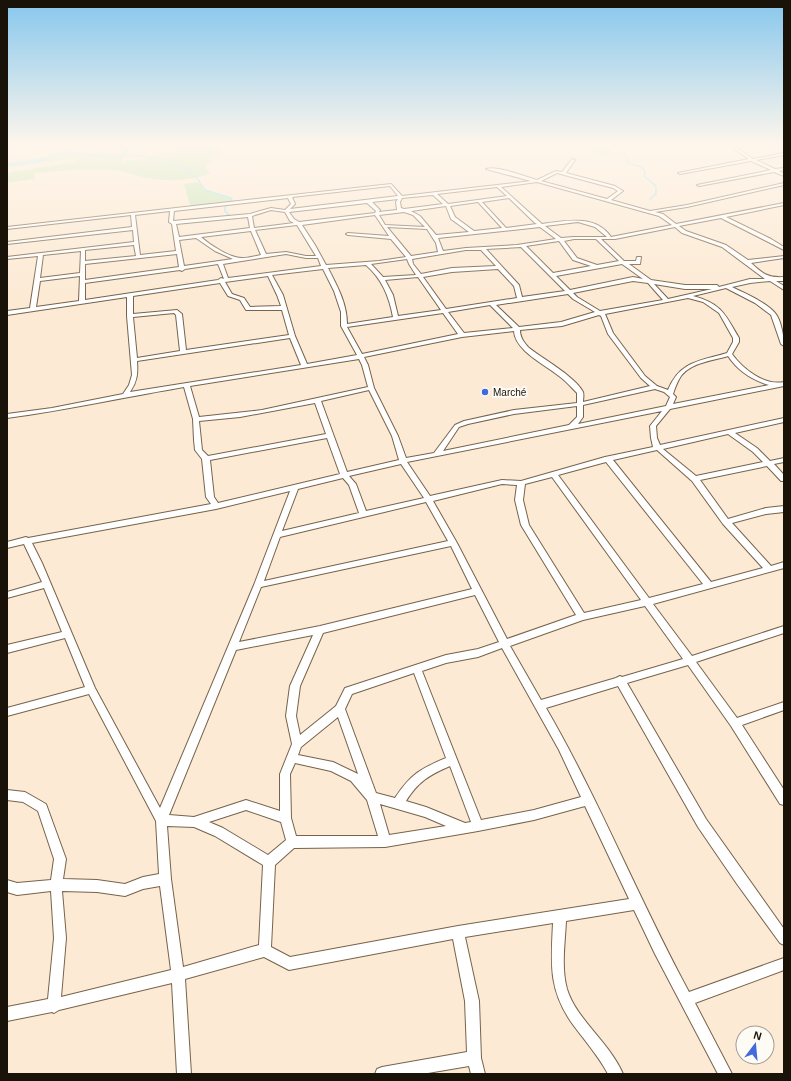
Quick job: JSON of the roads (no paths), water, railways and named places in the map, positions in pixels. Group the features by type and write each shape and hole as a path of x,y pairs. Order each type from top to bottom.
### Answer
{"street":[{"path":"7,228 311,194"},
{"path":"174,224 250,215 275,210 286,211 315,206 367,202 421,194"},
{"path":"434,194 448,206 450,213 472,232"},
{"path":"506,194 540,225 560,240 576,259 595,266"},
{"path":"584,194 661,215 684,232 724,246 757,271 784,288"},
{"path":"607,201 615,194"},
{"path":"649,212 687,206 738,194"},
{"path":"286,211 293,204 290,197"},
{"path":"401,197 398,206 405,211 416,215 435,237 441,247 441,253"},
{"path":"176,239 510,198"},
{"path":"262,200 264,205 275,210"},
{"path":"479,201 505,229"},
{"path":"367,202 377,209 378,211 376,214 392,238 409,257 411,264 419,276 462,335"},
{"path":"7,313 224,280 323,267 560,240 610,238 784,204"},
{"path":"310,223 314,216 315,206"},
{"path":"172,209 171,222 174,224 182,269"},
{"path":"286,211 292,220 299,224 337,291 344,312 344,326 361,356 371,388 384,416 396,436 403,461 429,500 454,543 504,643 540,704 563,747 589,800 636,904 725,1074"},
{"path":"133,214 138,256"},
{"path":"250,215 252,230 264,256"},
{"path":"722,217 784,249"},
{"path":"435,237 582,221 602,230 610,238"},
{"path":"385,226 427,228"},
{"path":"7,243 135,228"},
{"path":"348,234 392,238"},
{"path":"197,236 202,242 214,246 227,255 241,260"},
{"path":"598,239 623,262 649,281 667,301"},
{"path":"7,258 137,243"},
{"path":"522,245 568,292 582,303 603,315 607,328 643,377 655,387 670,393 673,397 669,406 653,426 654,438 657,447 695,480 726,522 769,569"},
{"path":"482,248 517,286 520,299"},
{"path":"82,302 83,250"},
{"path":"83,263 179,252"},
{"path":"83,282 182,269 264,256 286,254 319,257"},
{"path":"33,309 39,280 41,255"},
{"path":"747,262 784,257"},
{"path":"552,275 623,262 636,263 640,261 639,258"},
{"path":"220,263 224,280 230,295 242,299 248,309 283,308"},
{"path":"367,263 381,279 393,299 396,318"},
{"path":"381,279 419,276 452,270 498,267"},
{"path":"39,280 83,274"},
{"path":"270,275 280,294 292,336 304,365"},
{"path":"7,416 52,410 125,395 268,373 462,335 562,324 599,313 689,297 750,281 784,279"},
{"path":"344,326 443,309 568,292 629,280 649,281 685,287 731,287 767,308 773,314 784,344"},
{"path":"125,395 132,385 135,375 130,316 130,294"},
{"path":"670,393 672,385 685,367 702,360 729,354 736,342 736,338 722,312 705,301 689,297"},
{"path":"491,303 517,328 518,336 526,348 574,385 580,393 580,417 570,428"},
{"path":"130,316 175,312 179,314 183,353"},
{"path":"133,360 292,336"},
{"path":"729,354 747,374 760,381 781,384"},
{"path":"7,545 26,540 216,506 403,461 781,384"},
{"path":"186,385 196,419 199,450 206,459 210,497 216,506"},
{"path":"436,455 457,426 466,422 514,412 581,404 655,387"},
{"path":"196,419 238,415 371,388"},
{"path":"317,400 344,475 352,484 364,515"},
{"path":"277,535 502,482 521,483 657,447 784,420"},
{"path":"729,432 755,450 784,479"},
{"path":"206,459 330,435"},
{"path":"608,459 709,585"},
{"path":"695,480 784,460"},
{"path":"554,474 648,602 688,661 735,723 784,800"},
{"path":"521,483 519,500 525,525 582,617"},
{"path":"160,820 258,585 295,486"},
{"path":"726,522 766,511 784,509"},
{"path":"26,540 38,563 91,688 160,820 178,976 184,1074"},
{"path":"258,585 454,543"},
{"path":"297,744 340,709 348,692 446,659 478,653 582,617 648,602 784,564"},
{"path":"7,595 46,584"},
{"path":"232,647 320,630 478,591"},
{"path":"540,704 688,661 784,629"},
{"path":"292,842 285,818 285,774 297,744 292,716 296,686 320,630"},
{"path":"7,649 68,634"},
{"path":"417,669 451,761 461,781 478,826"},
{"path":"620,680 702,823 784,939"},
{"path":"7,712 91,688"},
{"path":"735,723 784,706"},
{"path":"340,709 372,797 385,841"},
{"path":"292,758 333,767 355,778 372,797 426,812 466,828"},
{"path":"398,804 411,782 422,773 451,761"},
{"path":"7,795 25,797 42,808 60,859 56,885 60,938 54,1006"},
{"path":"265,950 269,862 292,842 385,841 478,826 534,815 589,800"},
{"path":"194,822 246,805 285,818"},
{"path":"160,820 194,822 219,832 269,862"},
{"path":"7,886 17,889 56,885 97,886 124,890 143,883 166,879"},
{"path":"7,1014 54,1006 178,976 265,950 289,964 458,932 636,904"},
{"path":"560,915 557,965 562,989 568,1004 610,1062 616,1074"},
{"path":"458,932 472,1001 474,1058 478,1074"},
{"path":"686,1000 784,964"},
{"path":"382,1074 474,1058"}],"waterway":[{"path":"219,194 231,198 232,201 225,207 225,211 229,215"},
{"path":"650,199 655,194"}],"place":[{"name":"Marché","path":"485,392"}]}
